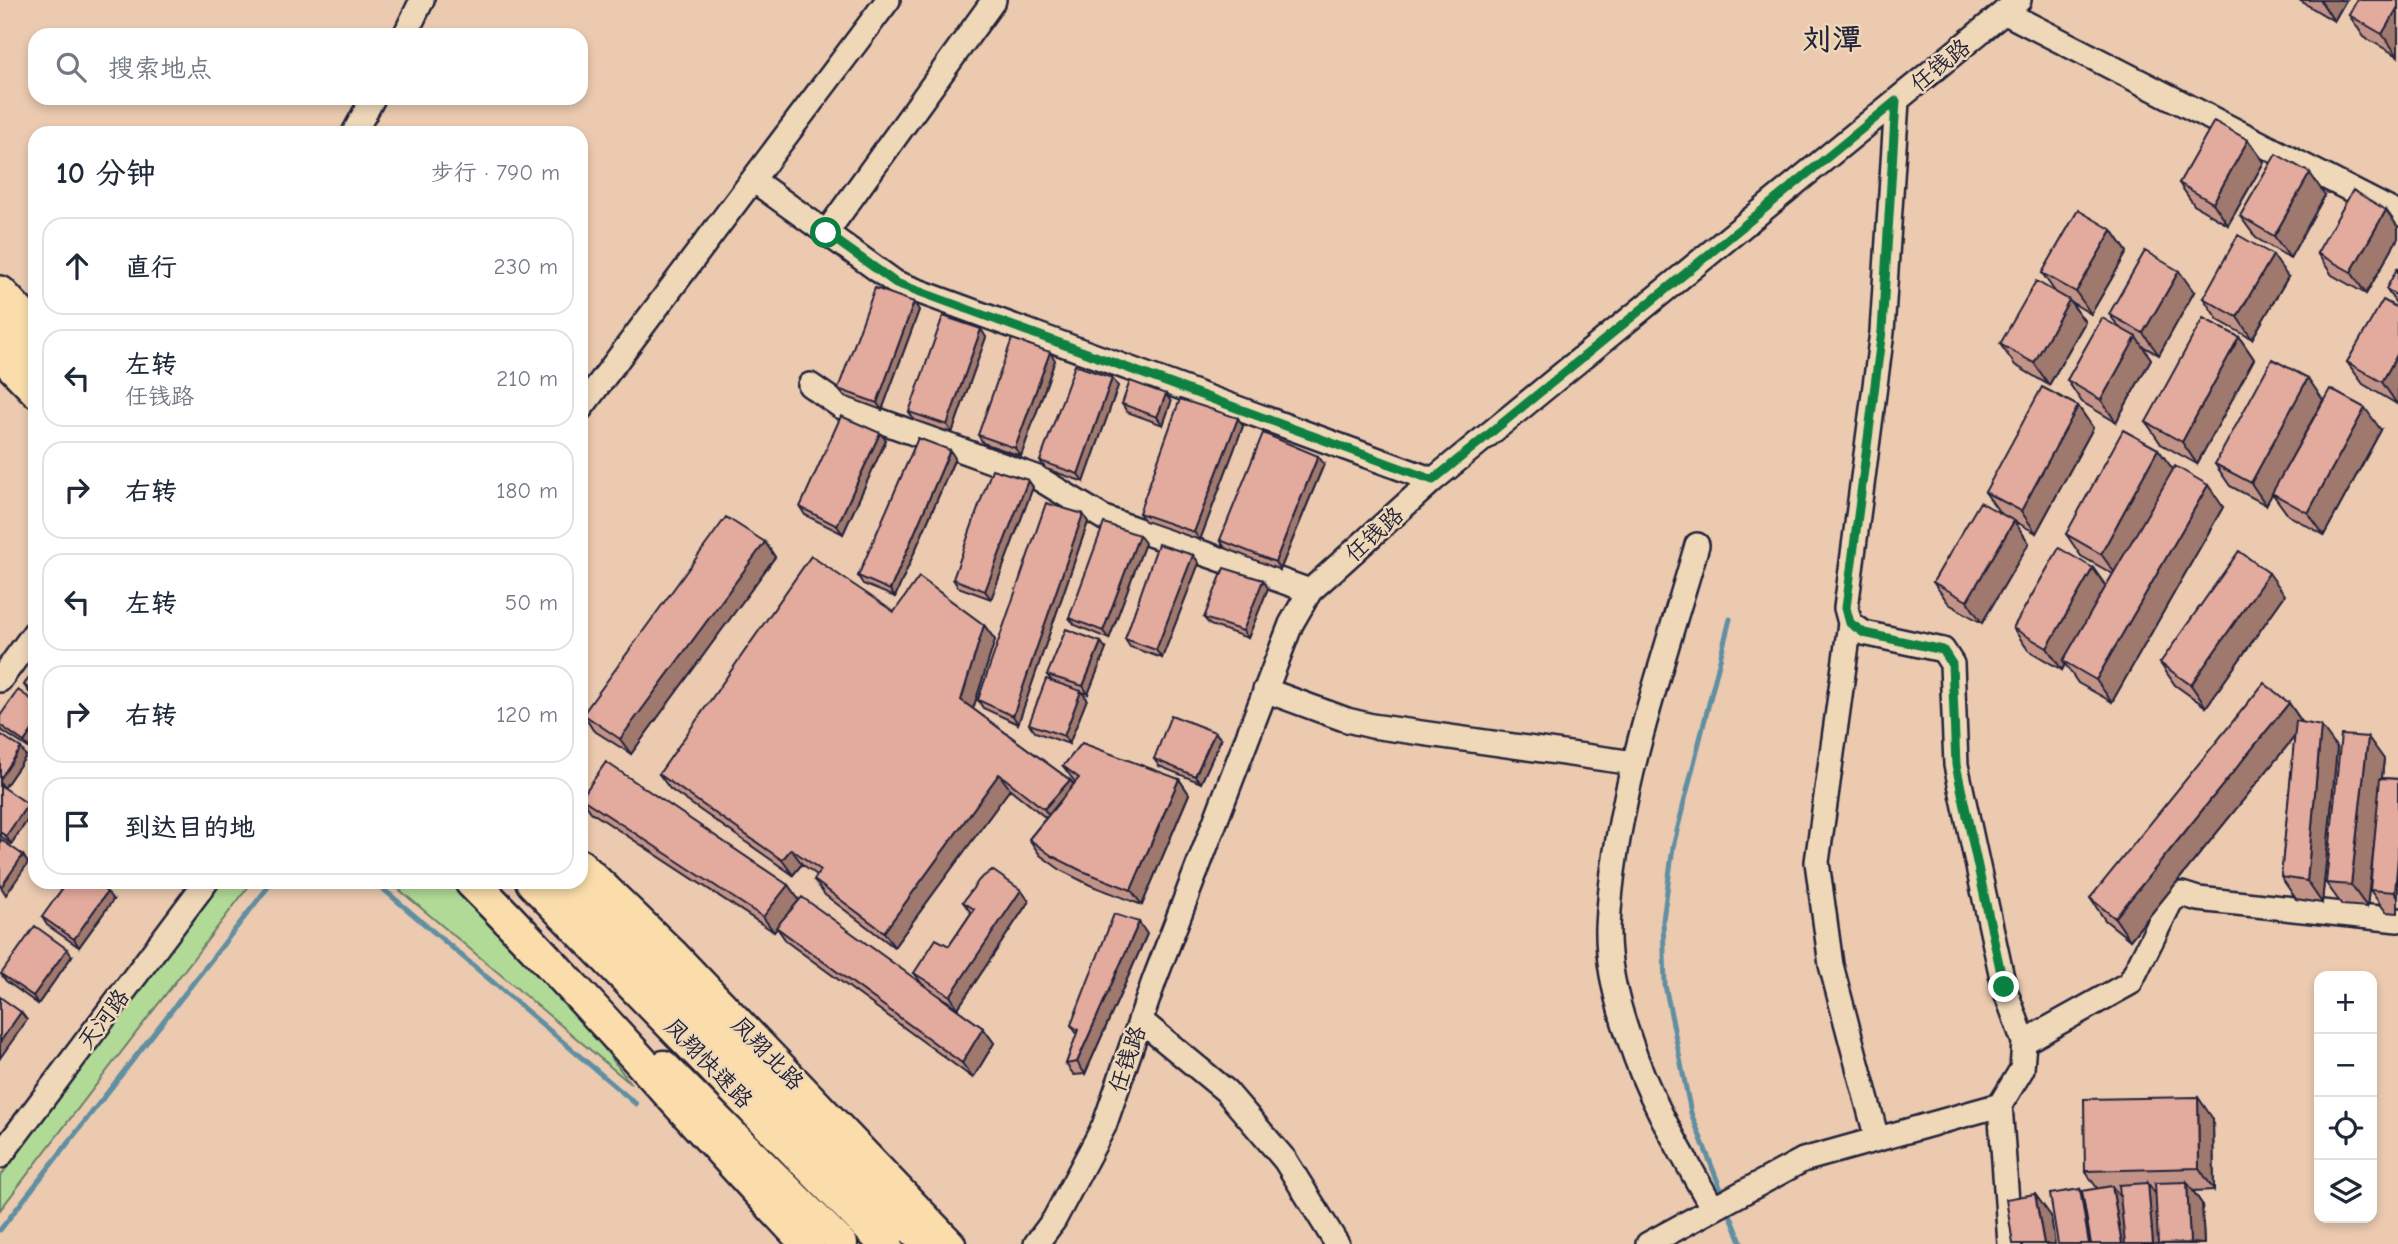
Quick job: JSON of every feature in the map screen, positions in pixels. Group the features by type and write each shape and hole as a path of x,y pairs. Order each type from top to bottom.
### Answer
{"highway":[{"path":"0,293 28,323"},
{"path":"0,335 28,364"},
{"path":"479,889 572,983 704,1133 808,1244"},
{"name":"凤翔快速路","path":"540,889 886,1244"},
{"name":"凤翔快速路","path":"583,889 929,1244"}],"main road":[{"path":"0,275 28,305"},
{"path":"0,356 28,385"},
{"name":"凤翔北路","path":"588,871 672,952 951,1244"},
{"path":"499,889 665,1066 843,1244"}],"street":[{"path":"408,28 422,0"},
{"path":"588,399 888,0"},
{"path":"826,233 993,0"},
{"path":"2011,6 2398,214"},
{"name":"任钱路","path":"1036,1244 1054,1220 1104,1126 1140,1020 1265,690 1291,624 1310,591 1433,480 2011,6"},
{"path":"1877,1139 1831,965 1817,862 1850,623 1846,608 1882,331 1896,101"},
{"path":"358,126 369,105"},
{"path":"753,180 896,283 1433,480"},
{"path":"810,385 842,407 1038,478 1104,518 1310,591"},
{"path":"1697,545 1634,763 1614,871 1608,929 1614,979 1629,1039 1649,1092 1712,1207"},
{"path":"1850,623 1864,633 1943,650 1952,664 1956,765 2004,987 2024,1042 2022,1069 2000,1105 2010,1244"},
{"path":"0,680 28,642"},
{"path":"1265,690 1347,720 1372,726 1634,763"},
{"name":"天河路","path":"0,1156 201,889"},
{"path":"2024,1042 2130,983 2171,901 2182,894 2198,899 2398,920"},
{"path":"1140,1020 1226,1091 1285,1160 1336,1244"},
{"path":"1648,1244 1802,1160 2000,1105"}],"green space":[{"path":"217,889 247,889 0,1210 0,1177 111,1025"},
{"path":"398,889 466,889 561,991 631,1084"}],"building":[{"path":"2357,0 2398,0 2398,7 2382,34 2349,15"},
{"path":"2214,121 2248,140 2213,203 2179,183"},
{"path":"2276,154 2310,173 2274,236 2240,216"},
{"path":"2353,190 2386,210 2351,272 2317,253"},
{"path":"2078,210 2112,230 2076,292 2042,273"},
{"path":"2238,235 2273,255 2237,317 2203,298"},
{"path":"2145,251 2179,271 2143,333 2109,314"},
{"path":"2398,267 2398,296 2386,289"},
{"path":"2036,281 2069,300 2034,363 2000,344"},
{"path":"875,288 914,302 877,403 838,389"},
{"path":"2383,300 2398,308 2398,353 2382,382 2347,362"},
{"path":"943,316 981,329 947,425 909,412"},
{"path":"2102,318 2136,337 2101,400 2067,380"},
{"path":"2203,318 2239,337 2182,442 2146,422"},
{"path":"1012,339 1050,352 1015,448 978,435"},
{"path":"2272,359 2308,378 2251,483 2215,464"},
{"path":"1075,365 1112,378 1078,474 1040,461"},
{"path":"1130,381 1166,394 1157,417 1122,404"},
{"path":"2042,387 2078,406 2021,511 1985,492"},
{"path":"2330,389 2365,408 2308,513 2272,493"},
{"path":"1180,399 1238,418 1194,532 1139,513"},
{"path":"841,416 880,433 837,526 800,507"},
{"path":"2123,430 2158,449 2101,554 2066,534"},
{"path":"1263,433 1318,456 1275,562 1220,540"},
{"path":"918,438 950,450 890,590 858,576"},
{"path":"2175,466 2208,485 2096,680 2063,661"},
{"path":"992,469 1028,480 985,591 953,579"},
{"path":"1980,502 2014,521 1967,601 1933,582"},
{"path":"1046,503 1083,514 1013,716 978,700"},
{"path":"726,517 765,542 620,739 588,717 588,707"},
{"path":"1104,523 1139,535 1103,631 1069,618"},
{"path":"1158,544 1193,555 1156,650 1125,639"},
{"path":"2059,548 2093,568 2047,648 2013,628"},
{"path":"2239,551 2269,573 2191,685 2160,663"},
{"path":"811,556 894,612 919,577 984,625 961,700 1070,780 1044,809 999,774 884,932 814,880 821,870 791,849 782,860 659,774"},
{"path":"1224,568 1263,580 1243,631 1204,618"},
{"path":"1066,629 1101,642 1083,686 1047,675"},
{"path":"1046,679 1081,691 1064,736 1029,724"},
{"path":"2264,683 2289,703 2115,918 2090,898"},
{"path":"18,690 28,697 28,736 24,742 0,725 0,716"},
{"path":"1171,715 1215,732 1195,776 1154,759"},
{"path":"2296,721 2321,726 2307,881 2281,877"},
{"path":"0,734 21,748 0,779"},
{"path":"2341,735 2368,737 2351,885 2326,883"},
{"path":"1082,743 1179,779 1131,890 1052,856 1029,839 1079,778 1063,766"},
{"path":"606,762 788,885 763,917 588,803 588,788"},
{"path":"2380,778 2398,779 2395,892 2370,890"},
{"path":"0,785 28,804 6,836 0,832"},
{"path":"0,839 23,855 1,887 0,886"},
{"path":"992,870 1021,890 950,996 914,973 936,939 949,946 974,909 963,902 979,880"},
{"path":"62,889 103,889 107,892 74,939 42,917"},
{"path":"802,897 983,1028 962,1063 776,927"},
{"path":"1114,914 1139,922 1077,1062 1066,1064 1078,1030 1071,1025"},
{"path":"35,926 67,949 33,996 1,974"},
{"path":"0,997 21,1012 0,1042"},
{"path":"2198,1097 2199,1168 2085,1171 2084,1099"},
{"path":"2187,1182 2190,1243 2158,1244 2155,1183"},
{"path":"2148,1183 2153,1244 2125,1244 2119,1185"},
{"path":"2112,1186 2122,1244 2091,1244 2082,1191"},
{"path":"2080,1189 2089,1244 2058,1244 2050,1194"},
{"path":"2035,1194 2044,1244 2013,1244 2006,1199"}],"waterway":[{"path":"1723,1195 1691,1113 1665,985 1663,920 1673,847 1730,619"},
{"path":"0,1230 267,889"},
{"path":"383,889 636,1104"},
{"path":"1727,1207 1742,1244"}],"district":[{"name":"刘潭","path":"1832,39"}],"route":[{"path":"826,233 896,283 1433,480 1896,101 1882,331 1846,608 1850,623 1864,633 1943,650 1952,664 1956,765 2004,987"}]}
